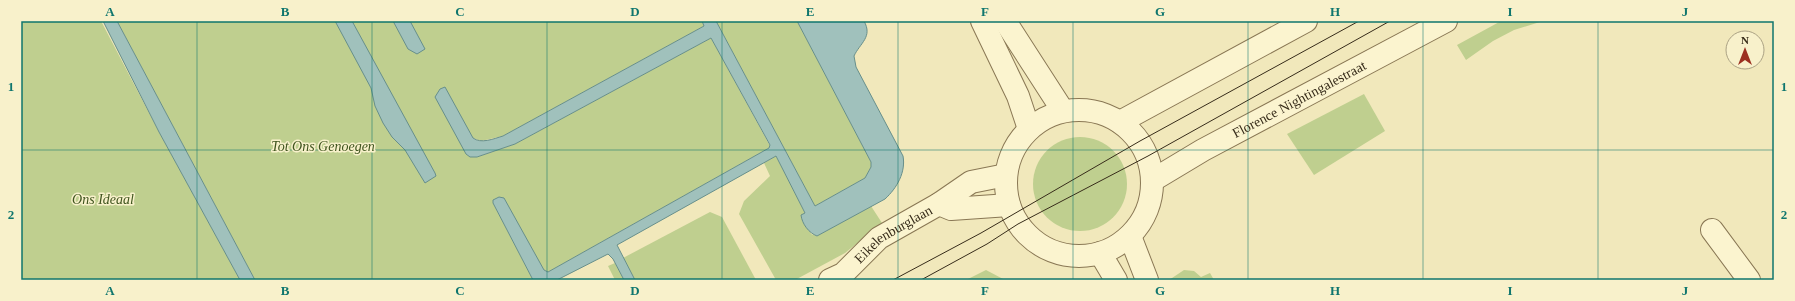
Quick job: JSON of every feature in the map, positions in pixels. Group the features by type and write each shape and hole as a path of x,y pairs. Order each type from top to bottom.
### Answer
{"street":[{"path":"982,21 1018,96 1029,129"},
{"path":"1120,122 1306,21"},
{"name":"Florence Nightingalestraat","path":"1153,180 1203,150 1446,21"},
{"path":"996,50 1014,27 1062,111"},
{"path":"1083,109 1096,112 1120,122 1140,141 1148,156 1153,180 1150,201 1143,220 1130,236 1116,246 1100,253 1077,256 1054,252 1034,241 1018,224 1009,206 1006,190 1006,175 1010,158 1015,147 1029,129 1045,118 1062,111 1083,109"},
{"name":"Eikelenburglaan","path":"830,280 843,274 879,238 939,204 971,182 1006,175"},
{"name":"Eikelenburglaan","path":"939,204 950,209 1009,206"},
{"path":"1712,230 1749,280"},
{"path":"1130,236 1147,280"},
{"path":"1100,253 1116,280"}],"green space":[{"name":"Ons Ideaal","path":"21,21 101,21 159,132 240,280 21,280"},
{"name":"Tot Ons Genoegen","path":"117,21 702,21 704,26 503,136 481,141 473,138 477,157 515,144 711,38 770,146 769,148 548,272 544,270 493,203 533,280 255,280"},
{"path":"716,21 797,21 871,162 871,167 865,178 815,206"},
{"path":"1501,21 1543,21 1514,30 1493,41 1466,60 1457,45"},
{"path":"1364,94 1385,131 1314,175 1287,134"},
{"path":"1080,137 1098,140 1113,151 1124,166 1127,184 1124,202 1113,217 1098,228 1080,231 1062,228 1047,217 1036,202 1033,184 1036,166 1047,151 1062,140"},
{"path":"776,156 805,213 811,234 817,236 871,206 882,223 845,253 795,280 776,280 739,214 744,201 770,176 764,163"},
{"path":"710,212 722,217 756,280 635,280 623,258"},
{"path":"615,263 624,280 615,280 608,266"},
{"path":"986,270 1005,280 966,280"},
{"path":"1184,270 1194,271 1201,277 1210,273 1214,280 1169,280"}],"water":[{"path":"103,21 117,21 255,280 240,280 159,132"},
{"path":"335,21 352,21 435,173 436,176 425,183 405,150 392,137 383,123 375,106 371,88"},
{"path":"393,21 410,21 425,49 417,54 408,49"},
{"path":"702,21 716,21 815,206 865,178 871,167 871,162 797,21 864,21 867,31 865,40 854,56 856,67 903,156 904,162 902,174 897,185 885,199 817,236 811,233 804,225 801,215 805,213 776,156 617,245 635,280 624,280 613,259 608,254 557,280 533,280 493,203 493,200 499,197 504,198 544,270 548,272 769,148 770,145 711,38 515,144 477,157 470,157 466,154 435,97 440,89 445,87 473,138 480,141 491,140 503,136 704,26"}],"tram line":[{"path":"893,280 981,233 1140,141 1359,21"},
{"path":"921,280 987,244 1018,224 1148,156 1390,21"}]}
